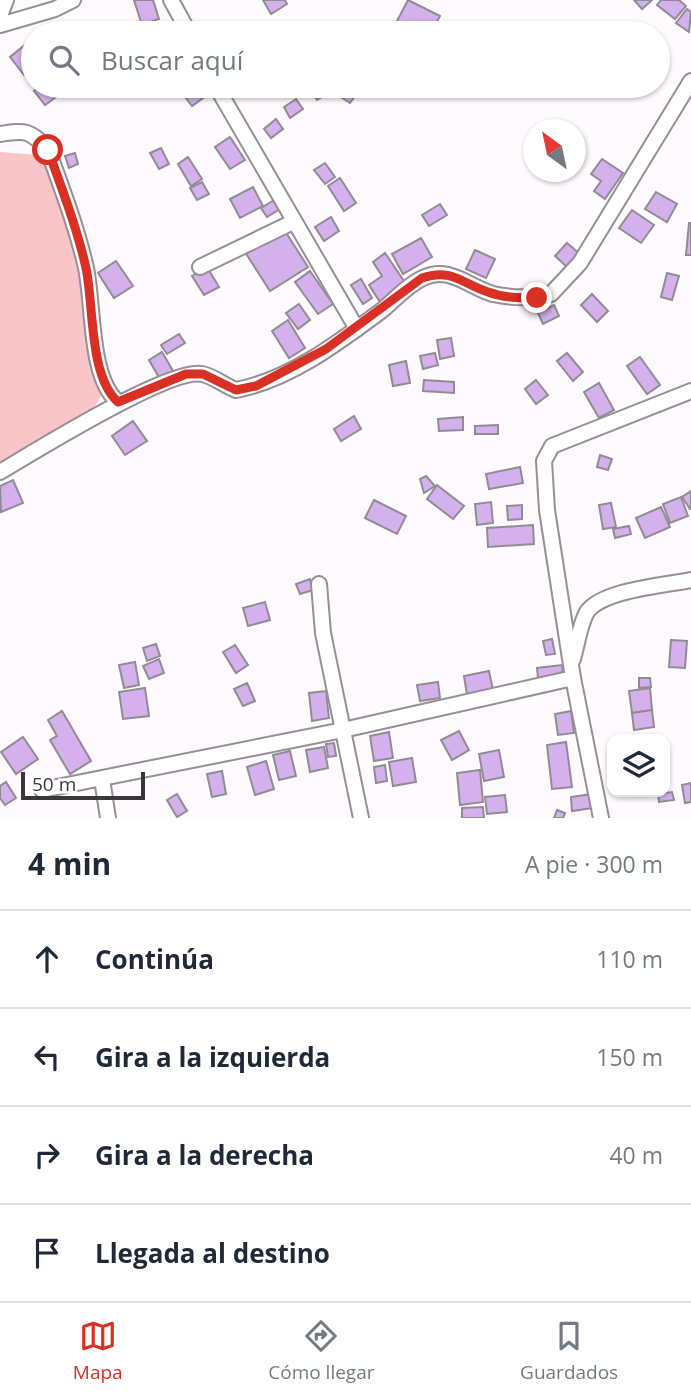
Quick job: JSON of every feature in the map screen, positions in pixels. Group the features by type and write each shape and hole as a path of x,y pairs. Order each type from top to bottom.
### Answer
{"street":[{"path":"0,16 6,0"},
{"path":"0,25 74,0"},
{"path":"171,0 182,21"},
{"path":"0,472 118,402 186,374 203,374 236,390 256,386 285,372 357,328 422,278 439,273 458,278 489,293 512,298 551,295 561,288 580,263 691,81"},
{"path":"222,98 357,328"},
{"path":"0,134 25,131 48,150 86,270 101,376 107,393 118,402"},
{"path":"200,267 293,222"},
{"path":"601,818 573,678 547,510 546,452 552,446 691,391"},
{"path":"572,662 587,612 595,605 622,593 691,580"},
{"path":"319,584 323,633 361,818"},
{"path":"42,790 343,730 573,678"},
{"path":"102,779 108,818"}],"shaded area":[{"path":"0,152 39,155 49,168 80,272 101,397 91,412 0,466"}],"building":[{"path":"134,0 153,0 159,19 141,21"},
{"path":"263,0 285,0 287,4 271,14"},
{"path":"408,0 440,16 437,21 397,21"},
{"path":"634,0 652,0 642,9"},
{"path":"661,0 679,0 686,6 675,19 657,5"},
{"path":"687,9 691,12 689,32 676,23"},
{"path":"21,48 21,71 10,57"},
{"path":"40,98 55,98 45,105"},
{"path":"186,98 203,98 192,106"},
{"path":"296,99 303,109 290,118 284,107"},
{"path":"276,119 283,129 271,138 264,129"},
{"path":"230,137 245,160 230,169 215,147"},
{"path":"161,148 169,164 159,169 150,153"},
{"path":"75,153 78,164 69,168 65,156"},
{"path":"188,157 202,179 191,186 178,164"},
{"path":"602,159 623,173 605,199 594,191 601,181 591,174"},
{"path":"325,163 335,177 325,184 314,170"},
{"path":"340,178 356,203 344,211 328,186"},
{"path":"202,182 209,194 197,200 190,188"},
{"path":"253,187 263,206 240,218 230,199"},
{"path":"656,192 677,204 667,222 645,209"},
{"path":"274,200 280,209 267,217 261,208"},
{"path":"440,204 447,215 429,226 422,215"},
{"path":"632,210 654,225 641,243 619,228"},
{"path":"331,217 339,231 324,241 315,227"},
{"path":"689,223 691,255 686,255"},
{"path":"283,228 308,267 270,291 245,252"},
{"path":"421,238 432,257 403,274 392,254"},
{"path":"567,243 580,254 568,268 555,256"},
{"path":"475,250 495,259 486,278 466,269"},
{"path":"385,253 406,284 380,302 369,285 382,276 373,262"},
{"path":"116,261 133,286 114,298 98,273"},
{"path":"207,267 219,287 204,295 192,276"},
{"path":"310,271 333,304 318,314 295,282"},
{"path":"667,273 679,276 672,300 661,297"},
{"path":"361,279 372,298 363,304 351,285"},
{"path":"592,294 608,311 597,322 581,305"},
{"path":"299,304 310,320 298,329 286,313"},
{"path":"554,305 559,316 543,324 538,313"},
{"path":"288,320 305,348 289,358 272,331"},
{"path":"179,334 185,343 167,354 161,345"},
{"path":"451,338 454,356 440,359 437,340"},
{"path":"162,352 173,371 160,379 149,360"},
{"path":"435,353 438,365 423,369 420,356"},
{"path":"567,353 583,372 573,381 557,361"},
{"path":"640,357 660,385 647,394 627,366"},
{"path":"406,361 410,383 393,386 389,365"},
{"path":"424,380 454,382 454,393 423,391"},
{"path":"536,380 548,395 536,404 525,389"},
{"path":"599,383 614,410 599,418 584,392"},
{"path":"354,416 361,429 341,441 334,429"},
{"path":"463,417 463,430 439,431 438,419"},
{"path":"133,421 147,441 125,455 112,436"},
{"path":"498,425 498,434 475,434 475,426"},
{"path":"600,455 612,459 608,470 597,467"},
{"path":"520,467 523,483 489,489 486,474"},
{"path":"426,476 435,486 424,493 420,479"},
{"path":"13,480 23,503 1,512 0,486"},
{"path":"437,485 464,506 453,519 427,499"},
{"path":"691,491 691,509 690,509 682,497"},
{"path":"681,497 688,516 670,523 663,504"},
{"path":"374,500 406,516 397,534 365,518"},
{"path":"491,502 493,523 477,525 475,504"},
{"path":"611,503 616,527 603,529 599,505"},
{"path":"522,505 522,519 508,520 507,506"},
{"path":"661,507 670,527 645,538 636,518"},
{"path":"533,525 534,544 488,547 487,528"},
{"path":"629,526 631,534 615,538 613,529"},
{"path":"310,579 313,590 300,594 296,584"},
{"path":"265,602 270,620 248,626 243,608"},
{"path":"552,639 555,654 546,655 543,641"},
{"path":"671,640 687,641 685,668 669,667"},
{"path":"156,644 160,656 147,661 143,648"},
{"path":"235,645 248,665 236,673 223,652"},
{"path":"159,659 164,673 149,679 143,666"},
{"path":"135,662 139,685 124,688 119,665"},
{"path":"562,665 563,675 538,678 537,668"},
{"path":"489,671 493,690 467,695 464,676"},
{"path":"639,678 650,678 651,687 639,688"},
{"path":"438,682 440,698 420,701 417,685"},
{"path":"247,683 255,701 243,706 234,689"},
{"path":"145,688 149,716 123,719 119,692"},
{"path":"650,688 652,710 632,713 629,691"},
{"path":"326,691 329,718 312,721 309,693"},
{"path":"652,710 654,727 634,730 632,713"},
{"path":"62,711 91,761 70,774 50,740 57,736 48,720"},
{"path":"571,711 574,733 558,735 555,714"},
{"path":"459,731 469,750 452,760 441,740"},
{"path":"389,732 393,758 374,761 370,736"},
{"path":"23,737 38,759 16,774 1,752"},
{"path":"566,742 572,787 552,789 547,745"},
{"path":"334,743 336,756 328,757 326,744"},
{"path":"324,747 328,768 310,772 306,750"},
{"path":"499,750 504,777 484,781 479,754"},
{"path":"290,751 296,776 279,780 273,755"},
{"path":"412,758 416,782 393,786 389,762"},
{"path":"266,761 274,789 255,795 247,767"},
{"path":"385,765 387,781 376,783 374,767"},
{"path":"480,770 483,802 460,805 457,773"},
{"path":"222,771 226,794 212,797 207,774"},
{"path":"6,782 16,798 5,805 0,798 0,786"},
{"path":"691,783 691,802 685,803 682,785"},
{"path":"670,792 674,800 659,802 658,797 670,797"},
{"path":"177,794 187,811 177,817 167,800"},
{"path":"592,794 593,808 572,811 571,797"},
{"path":"505,795 507,812 487,814 485,797"},
{"path":"483,807 484,818 462,818 462,808"},
{"path":"557,810 565,813 563,818 554,818"}],"route":[{"path":"48,150 71,215 86,270 101,376 107,393 118,402 135,398 186,374 203,374 236,390 256,386 326,349 422,278 439,273 458,278 489,293 512,298 537,298"}]}
